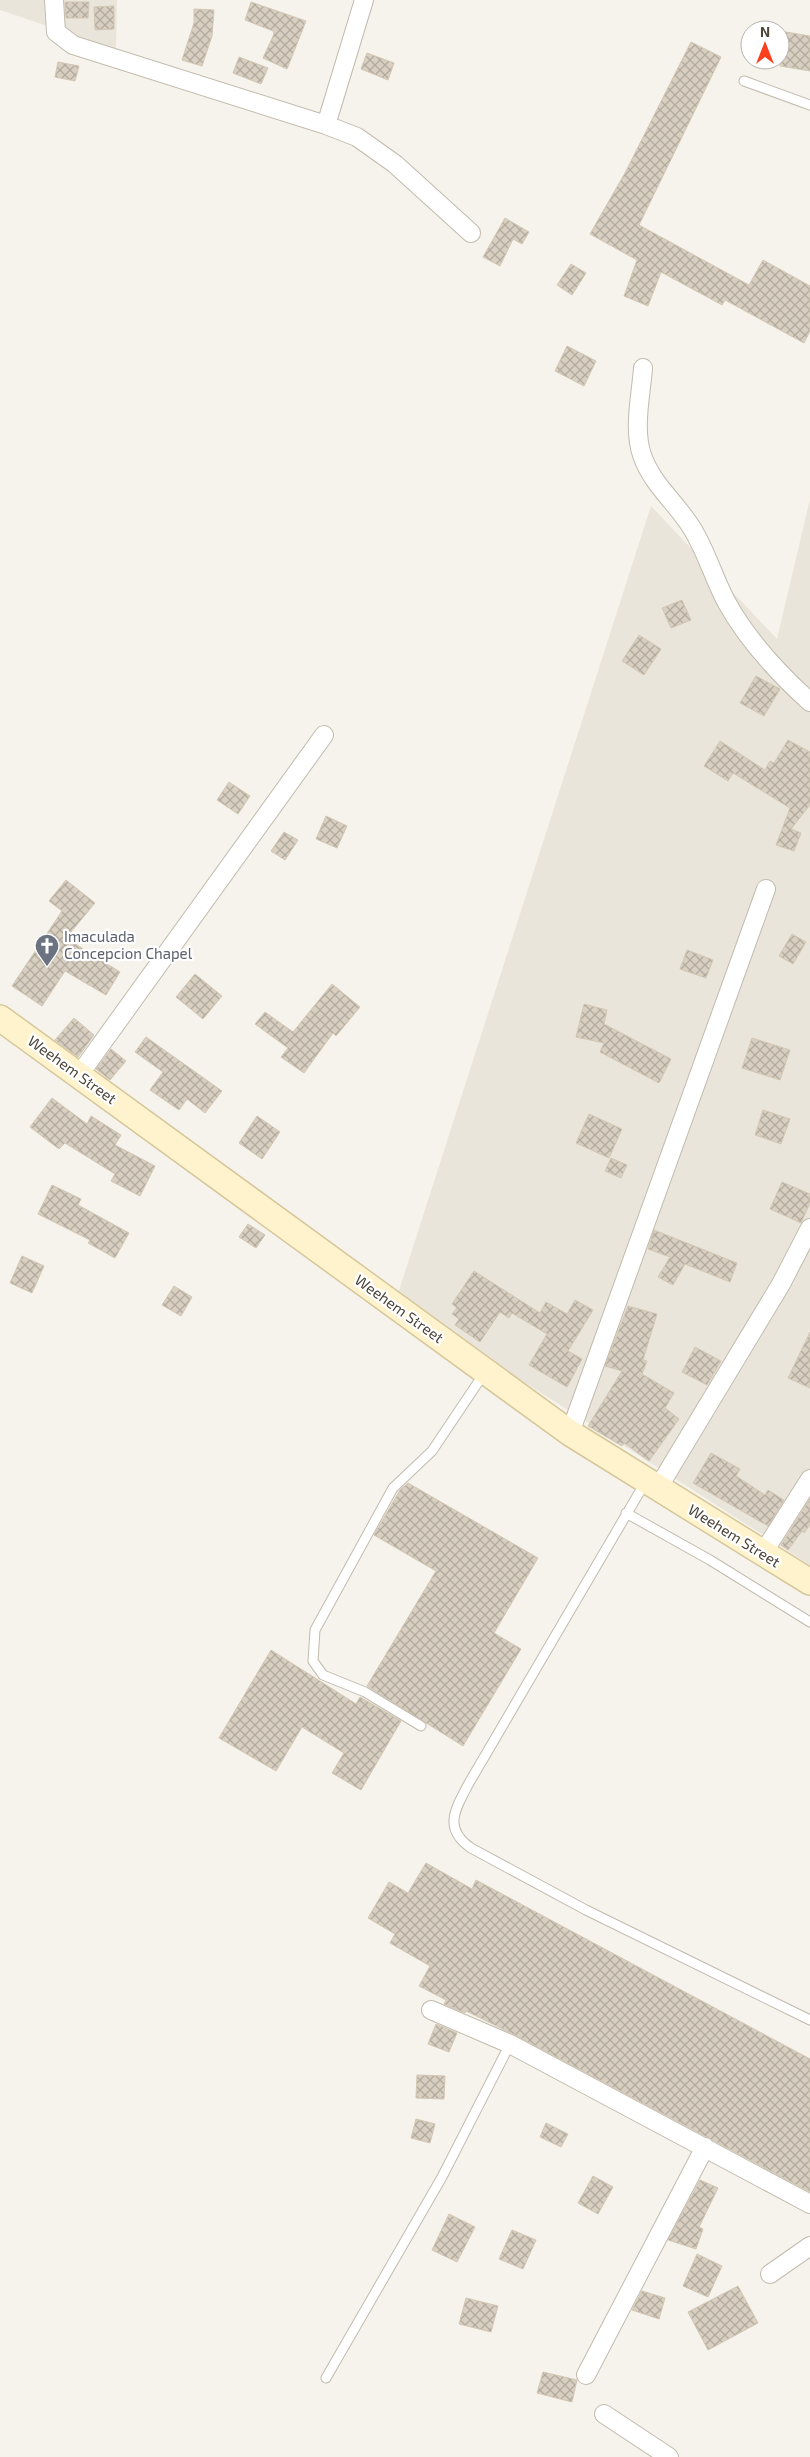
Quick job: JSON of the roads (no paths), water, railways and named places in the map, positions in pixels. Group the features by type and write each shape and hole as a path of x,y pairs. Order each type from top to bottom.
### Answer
{"street":[{"path":"54,0 56,32 73,45 326,124 357,137 395,164 471,233"},
{"path":"326,124 364,0"},
{"path":"643,368 639,440 642,456 655,480 693,529 727,602 746,632 810,702"},
{"path":"79,1075 324,735"},
{"path":"570,1432 766,890"},
{"name":"Weehem Street","path":"0,1018 570,1432 810,1582"},
{"path":"652,1484 781,1284 810,1228"},
{"path":"763,1554 810,1479"},
{"path":"431,2010 510,2044 810,2204"},
{"path":"586,2375 705,2147"},
{"path":"770,2274 810,2246"},
{"path":"604,2414 669,2457"}],"lane":[{"path":"744,82 810,105"},
{"path":"421,1726 365,1692 323,1675 313,1661 315,1630 393,1488 432,1451 486,1372"},
{"path":"652,1484 626,1514 469,1782 453,1818 456,1835 471,1848 586,1910 810,2020"},
{"path":"626,1514 710,1560 810,1622"},
{"path":"326,2378 442,2177 510,2044"}],"place":[{"name":"Imaculada Concepcion Chapel","path":"47,967"}]}
